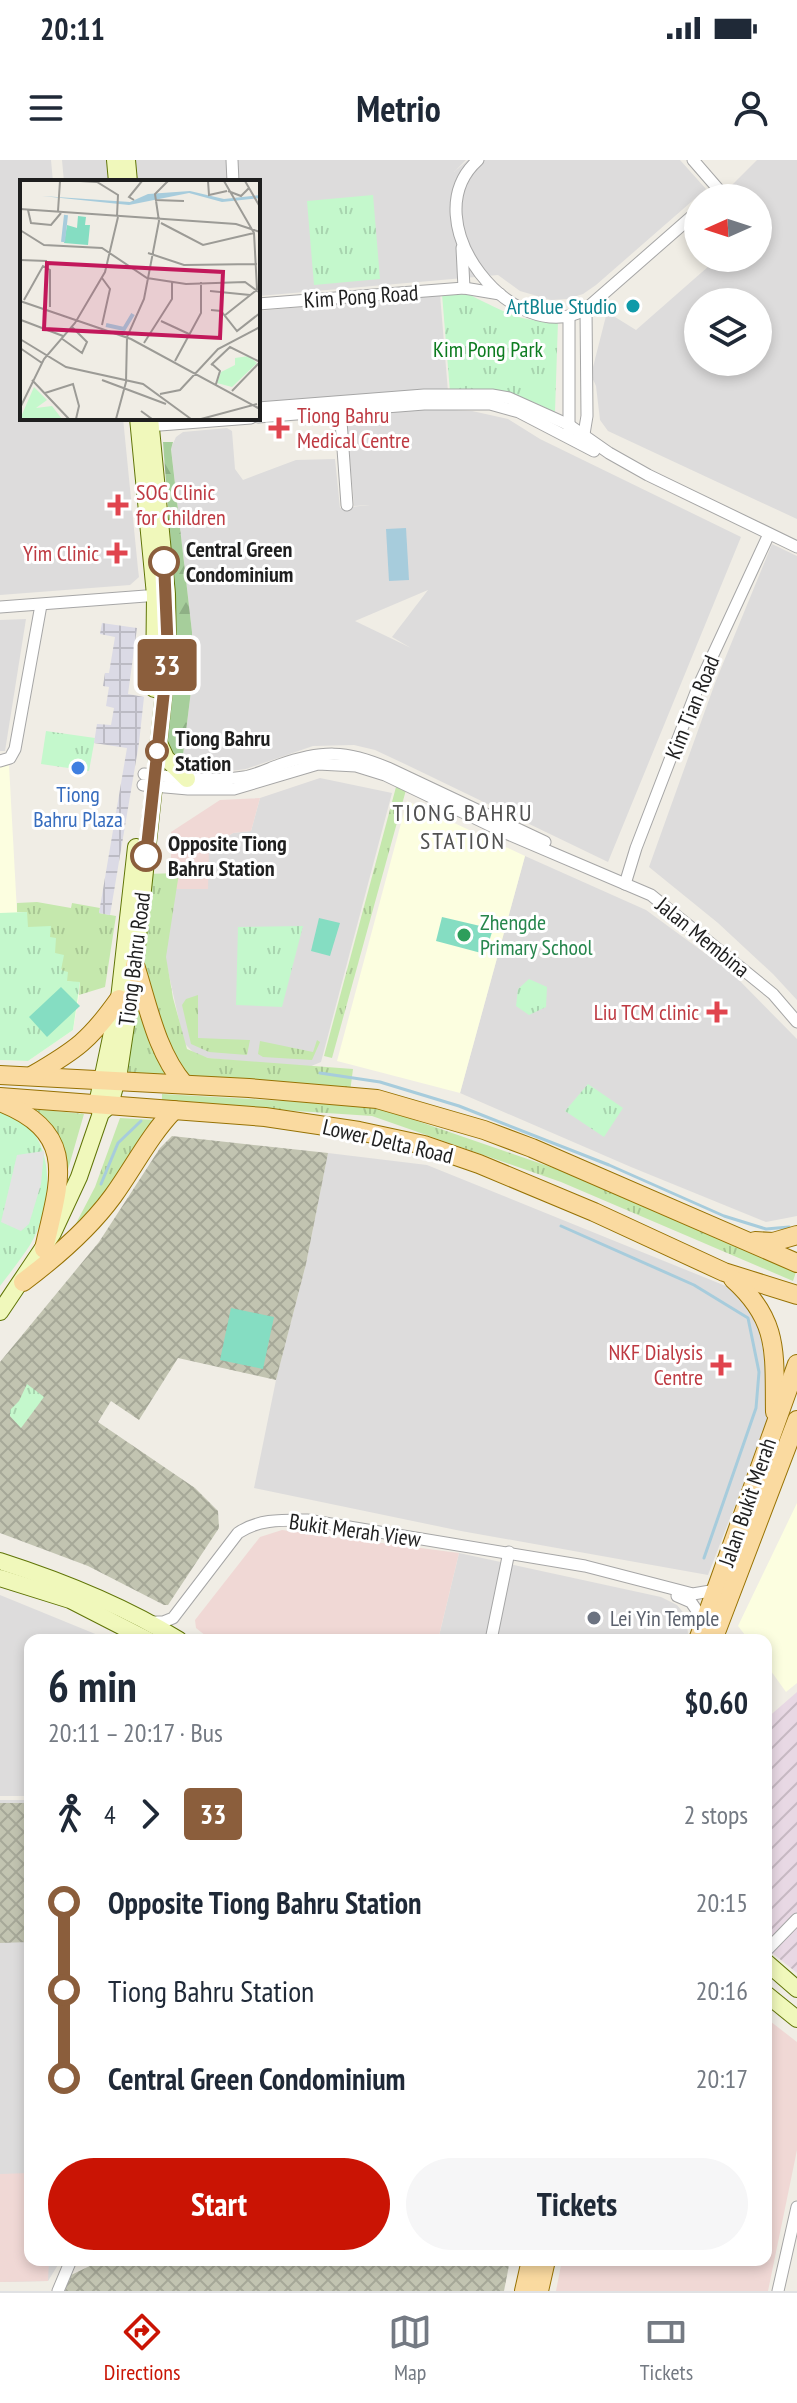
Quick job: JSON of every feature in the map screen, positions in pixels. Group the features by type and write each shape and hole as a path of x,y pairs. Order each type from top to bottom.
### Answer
{"main road":[{"path":"115,160 117,180"},
{"path":"127,160 129,180"},
{"name":"Tiong Bahru Road","path":"111,1080 119,999 168,654 143,421"},
{"name":"Tiong Bahru Road","path":"0,1312 44,1249 79,1177 111,1080 135,965 161,595"},
{"path":"158,737 166,758 187,779"},
{"path":"135,965 160,1046 184,1084"},
{"path":"33,1075 78,1048 95,1032 119,999"},
{"name":"Lower Delta Road","path":"0,1075 184,1084 377,1099 484,1130 532,1148 797,1263"},
{"path":"0,1100 31,1117 51,1138 56,1152 58,1186 44,1249"},
{"name":"Lower Delta Road","path":"0,1100 265,1117 359,1131 424,1145 506,1175 724,1272 797,1295"},
{"path":"23,1282 90,1224 112,1197 157,1128 174,1110"},
{"path":"741,1238 773,1242 797,1235"},
{"path":"724,1272 749,1294 767,1322 774,1358 775,1421"},
{"name":"Jalan Bukit Merah","path":"700,1634 797,1364"},
{"name":"Jalan Bukit Merah","path":"715,1634 797,1420"},
{"path":"0,1561 75,1587 171,1634"},
{"path":"0,1578 70,1600 136,1634"},
{"path":"772,1967 797,1989"},
{"path":"772,1999 797,2019"},
{"path":"524,2291 530,2266"},
{"path":"539,2291 545,2266"}],"street":[{"path":"232,160 233,180"},
{"path":"464,288 461,239 455,214 456,198 463,178 478,160"},
{"path":"693,160 711,184"},
{"path":"461,239 473,265 501,294 522,308 544,315 569,316 586,309 684,223"},
{"name":"Kim Pong Road","path":"260,304 464,288 501,294"},
{"path":"584,439 586,309"},
{"path":"569,316 569,431"},
{"path":"260,408 340,406 492,395 509,398 551,415 569,431"},
{"path":"424,400 503,406 569,431 584,439 597,454 636,474 648,475 797,547"},
{"path":"551,415 560,413 570,404"},
{"path":"260,417 340,406"},
{"path":"340,406 347,505"},
{"path":"143,421 179,420"},
{"name":"Kim Tian Road","path":"626,881 698,687 769,534"},
{"path":"0,607 161,595"},
{"path":"0,761 8,760 15,749 41,605"},
{"name":"Jalan Membina","path":"149,780 249,776 299,758 331,753 363,757 386,771 651,895 773,994 797,1022"},
{"name":"Jalan Membina","path":"149,780 234,789 318,764 386,771"},
{"name":"Jalan Membina","path":"626,881 654,889 672,902 742,959 797,1014"},
{"name":"Bukit Merah View","path":"150,1622 173,1618 238,1533 264,1522 307,1520 510,1556 623,1580 683,1597 697,1608 704,1621"},
{"name":"Bukit Merah View","path":"180,1634 179,1622 204,1583 241,1537 261,1528 306,1526 585,1566 693,1594 716,1590"},
{"path":"495,1634 510,1556"},
{"path":"772,1945 797,1919"},
{"path":"778,2291 797,2207"},
{"path":"56,2289 68,2266"}],"shaded area":[{"path":"0,160 51,160 53,180 20,180 20,420 123,420 139,577 130,585 0,595"},
{"path":"62,160 466,160 454,172 468,160 680,160 702,184 684,184 684,208 596,285 583,294 551,300 520,291 498,275 260,296 260,180 64,180"},
{"path":"757,160 797,160 797,519 608,431 600,420 596,386 591,375 607,312 636,330 702,272 772,272 772,184 733,184"},
{"path":"440,294 448,392 260,408 260,311"},
{"path":"436,409 472,411 508,419 540,439 741,537 608,862 375,750 354,745 313,746 246,769 223,772 196,772 187,766 183,755 193,675 192,632 171,448 176,437 183,432 227,428 232,431 235,469 243,480 296,460 335,459 340,508 370,505 354,506 347,425 357,413","holes":["428,590 392,637 411,648 355,621"]},
{"path":"772,544 797,556 797,1000 718,923 649,867 715,683"},
{"path":"26,619 5,751 0,751 0,620"},
{"path":"102,623 137,628 128,694 144,697 110,915 99,913 127,748 94,743 97,724 111,725 114,708 106,706 109,687 103,686 105,673 109,673 115,637 100,634"},
{"path":"0,765 9,765 17,912 79,995 73,1030 28,1061 0,1060"},
{"path":"320,778 392,793 321,1062 298,1067 195,1054 184,1043 165,957 171,889 209,848 233,833 251,831 260,798"},
{"path":"260,798 251,831 233,833 209,848 208,889 171,889 171,832 220,800"},
{"path":"407,801 525,856 460,1093 337,1061"},
{"path":"525,856 646,910 732,973 797,1039 797,1216 766,1222 460,1093"},
{"path":"172,1136 328,1153 306,1264 276,1380 178,1358 139,1420 111,1401 98,1422 195,1488 218,1511 219,1528 168,1605 164,1605 88,1566 0,1533 0,1362 99,1242 160,1148"},
{"path":"44,1151 41,1184 29,1224 21,1231 1,1222 17,1155"},
{"path":"328,1153 427,1165 748,1295 771,1350 767,1423 708,1575 461,1531 254,1488 276,1380 306,1264"},
{"path":"797,1503 797,1683 786,1692 772,1672 772,1634 744,1634 738,1626"},
{"path":"282,1530 459,1553 439,1634 204,1634 196,1628 195,1620 260,1537"},
{"path":"459,1553 661,1597 677,1605 686,1616 688,1634 439,1634"},
{"path":"0,1595 95,1634 24,1634 24,1796 0,1796"},
{"path":"797,1692 797,1973 772,1953 772,1714"},
{"path":"0,1800 24,1800 24,2266 57,2266 48,2281 0,2282"},
{"path":"0,1803 24,1803 24,1942 0,1943"},
{"path":"772,2023 797,2042 797,2150 768,2291 556,2291 561,2266 772,2266"},
{"path":"24,2173 24,2266 49,2266 48,2281 0,2282 0,2174"},
{"path":"90,2266 509,2266 504,2291 65,2291 69,2276"}],"green space":[{"path":"373,195 380,279 314,285 307,201"},
{"name":"Kim Pong Park","path":"463,292 519,317 558,321 555,412 504,394 450,392 442,294"},
{"path":"163,442 173,442 171,449 192,632 193,675 183,755 187,766 173,754 166,737 175,636"},
{"path":"46,731 95,738 89,771 41,764"},
{"path":"396,787 406,790 332,1058 324,1056"},
{"path":"179,873 166,957 187,1049 208,1058 353,1069 350,1092 127,1078 146,874"},
{"path":"37,902 71,908 72,903 100,908 99,913 116,916 105,987 79,995 80,983 66,981 49,937 27,927 27,912 17,912 17,903"},
{"path":"27,912 28,927 51,926 50,937 56,938 55,953 64,955 61,970 68,972 67,981 80,982 73,1030 28,1061 0,1060 0,913"},
{"name":"Zhengde Primary School","path":"442,917 493,929 485,954 436,941"},
{"path":"319,918 340,923 330,956 311,951"},
{"path":"303,926 282,1007 236,1005 238,927"},
{"path":"529,979 547,987 546,1007 529,1015 516,1006 518,989"},
{"path":"61,987 80,1006 47,1037 29,1017"},
{"path":"198,995 198,1038 250,1040 247,1055 209,1052 191,1044 182,1005 186,999"},
{"path":"317,1040 320,1042 312,1060 263,1057 258,1054 260,1041 313,1052"},
{"path":"588,1084 623,1108 604,1137 565,1111"},
{"path":"162,1094 374,1106 565,1172 796,1272 793,1281 561,1182 372,1116 162,1102"},
{"path":"26,1108 84,1114 54,1218 55,1147"},
{"path":"0,1111 16,1117 31,1129 40,1144 47,1178 43,1214 37,1230 27,1250 0,1286"},
{"path":"120,1118 156,1120 108,1193 70,1235 95,1187"},
{"path":"231,1308 274,1317 263,1369 220,1360"},
{"path":"27,1384 44,1397 21,1428 10,1416 10,1410 19,1401"}],"water":[{"path":"406,528 409,580 389,581 386,529"}],"waterway":[{"path":"320,1073 380,1082 459,1106 609,1165 724,1216 766,1229 789,1227"},
{"path":"101,1184 118,1143 141,1121"},
{"path":"561,1226 694,1285 748,1318 759,1372 756,1408 704,1558"}],"bus line":[{"name":"33","path":"146,856 168,654 164,562"}],"place":[{"name":"ArtBlue Studio","path":"633,306"},
{"name":"Tiong Bahru Medical Centre","path":"279,428"},
{"name":"SOG Clinic for Children","path":"118,505"},
{"name":"Yim Clinic","path":"117,553"},
{"name":"Central Green Condominium","path":"164,562"},
{"name":"Tiong Bahru Station","path":"157,751"},
{"name":"Tiong Bahru Plaza","path":"78,768"},
{"name":"Opposite Tiong Bahru Station","path":"146,856"},
{"name":"Zhengde Primary School","path":"464,935"},
{"name":"Liu TCM clinic","path":"717,1012"},
{"name":"NKF Dialysis Centre","path":"721,1365"},
{"name":"Lei Yin Temple","path":"594,1618"}],"district":[{"name":"TIONG BAHRU STATION","path":"463,827"}]}
